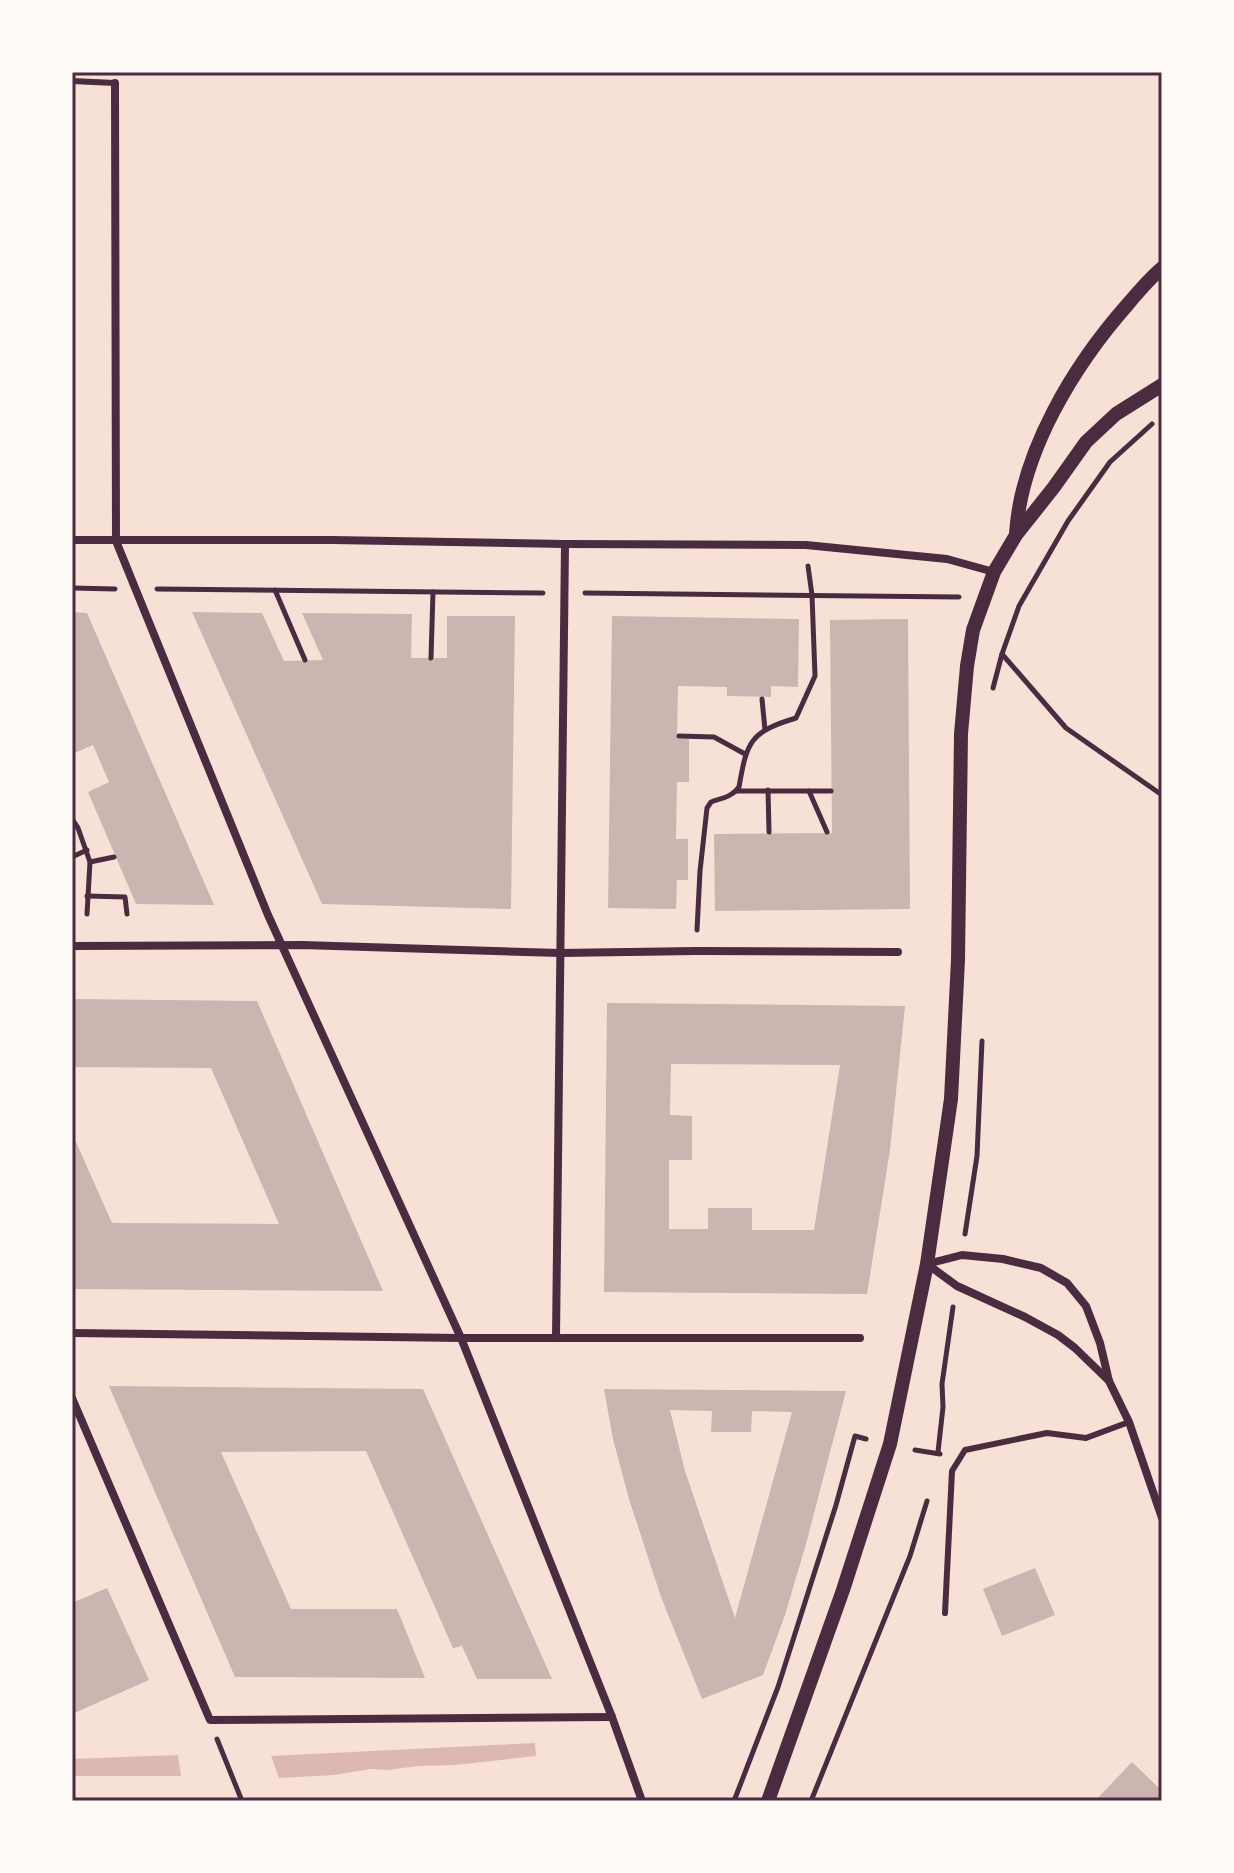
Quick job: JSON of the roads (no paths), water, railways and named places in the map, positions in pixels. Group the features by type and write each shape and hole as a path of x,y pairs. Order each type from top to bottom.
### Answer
{"street":[{"path":"115,83 116,541 281,945 461,1338 612,1717 642,1801"},
{"path":"1016,535 1020,497 1045,426 1104,331 1162,268"},
{"path":"768,1801 843,1590 890,1444 927,1264 951,1099 958,960 961,734 973,630 994,572 1016,535 1086,442 1116,414 1162,385"},
{"path":"72,540 806,545 947,559 994,572"},
{"path":"556,1337 565,544"},
{"path":"72,946 281,945 560,953 898,952"},
{"path":"927,1264 962,1255 1003,1259 1041,1268 1067,1283 1086,1306 1100,1343 1109,1381 1129,1422 1162,1518"},
{"path":"927,1264 957,1286 1058,1335 1109,1381"},
{"path":"72,1333 461,1338 860,1338"},
{"path":"72,1398 210,1720 612,1717"}],"lane":[{"path":"72,81 115,83"},
{"path":"945,1613 952,1471 965,1450 1047,1433 1086,1438 1129,1422"}]}
